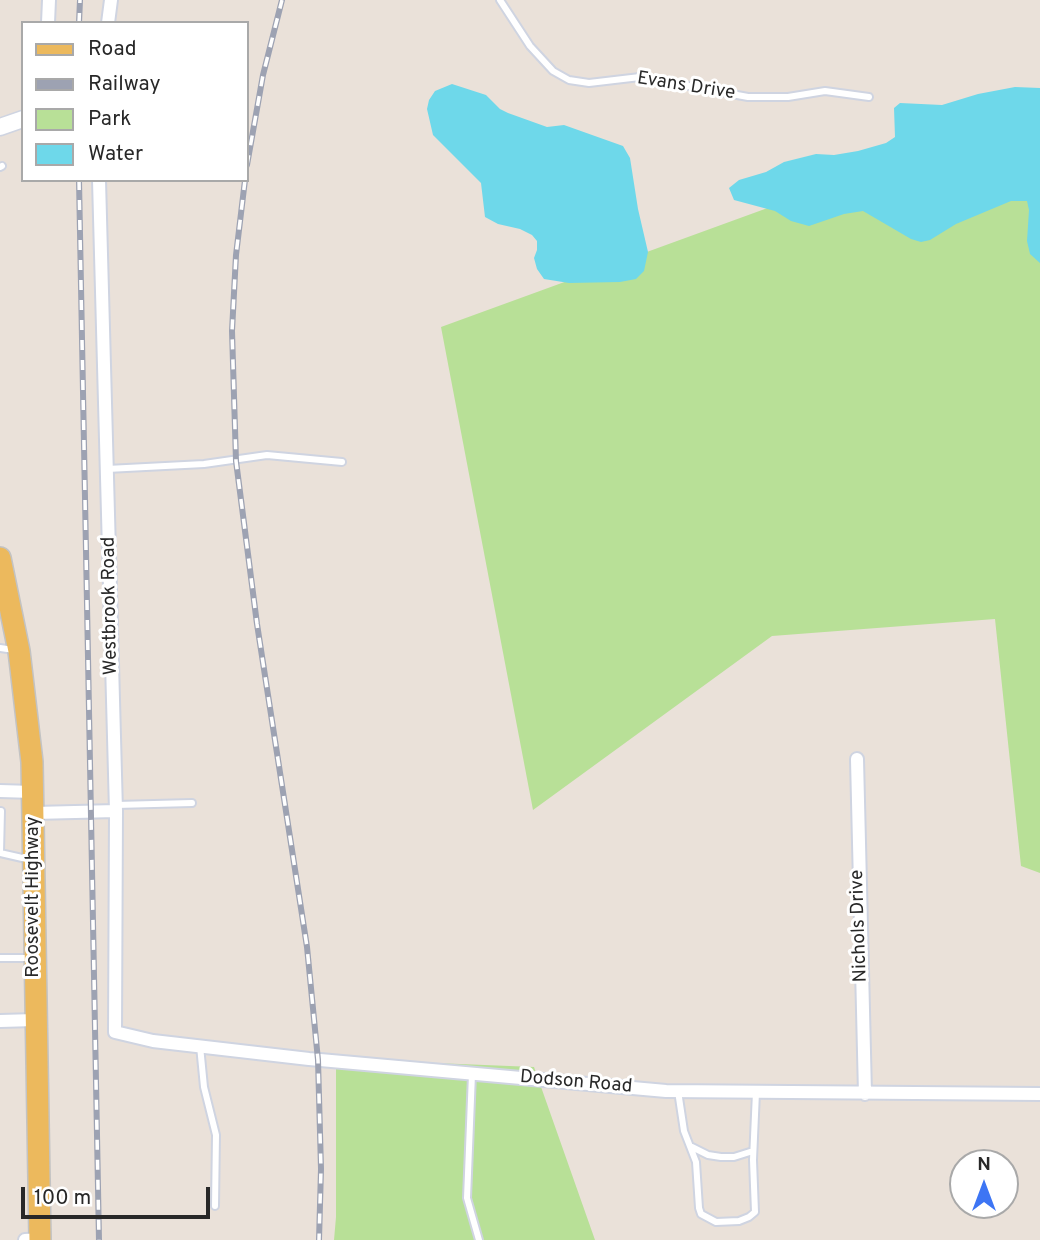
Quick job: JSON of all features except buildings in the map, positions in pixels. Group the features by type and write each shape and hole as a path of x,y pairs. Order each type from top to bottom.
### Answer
{"main road":[{"name":"Roosevelt Highway","path":"0,558 10,649 28,709 33,792 35,1240"}],"street":[{"path":"48,21 49,0"},
{"path":"108,21 111,0"},
{"path":"0,127 21,120"},
{"name":"Westbrook Road","path":"99,182 116,808 114,1032"},
{"name":"Nichols Drive","path":"857,758 865,1094"},
{"path":"0,791 33,792"},
{"path":"34,813 116,808"},
{"path":"0,1021 36,1020"},
{"name":"Dodson Road","path":"114,1032 153,1041 200,1046 472,1074 678,1091 1040,1094"}],"lane":[{"name":"Evans Drive","path":"500,0 530,46 553,71 569,80 589,83 639,77 748,97 788,97 825,91 869,97"},
{"path":"107,469 204,464 267,455 342,463"},
{"path":"116,808 192,803"},
{"path":"1,811 0,853 33,861"},
{"path":"0,958 35,958"},
{"path":"200,1046 204,1087 216,1135 215,1206"},
{"path":"472,1074 467,1198 479,1240"},
{"path":"678,1091 684,1131 696,1162 699,1208 701,1214 716,1222 739,1221 755,1212 753,1151 756,1092"},
{"path":"691,1146 708,1155 721,1157 734,1157 753,1151"}],"green space":[{"path":"1040,103 1040,873 1021,866 995,619 772,636 533,810 441,327 795,198"},
{"path":"336,1059 534,1067 595,1240 334,1240"}],"water":[{"path":"452,84 486,95 508,113 547,127 564,125 623,146 630,158 648,252 644,271 636,279 569,283 544,279 534,258 537,241 532,235 485,217 481,183 433,135 427,109 429,100 435,91"},
{"path":"1015,87 1040,88 1040,263 1030,254 1027,241 1027,201 1011,201 921,242 863,211 844,214 809,226 791,221 775,211 734,200 729,188 739,180 766,172 784,162 816,154 834,155 858,151 886,143 895,137 894,108 900,103 942,105"}],"railway":[{"path":"79,21 80,0"},
{"path":"248,159 263,75 282,0"},
{"path":"79,182 99,1240"},
{"path":"245,182 236,255 232,331 236,461 257,624 307,947 318,1060 321,1169 319,1240"}]}
